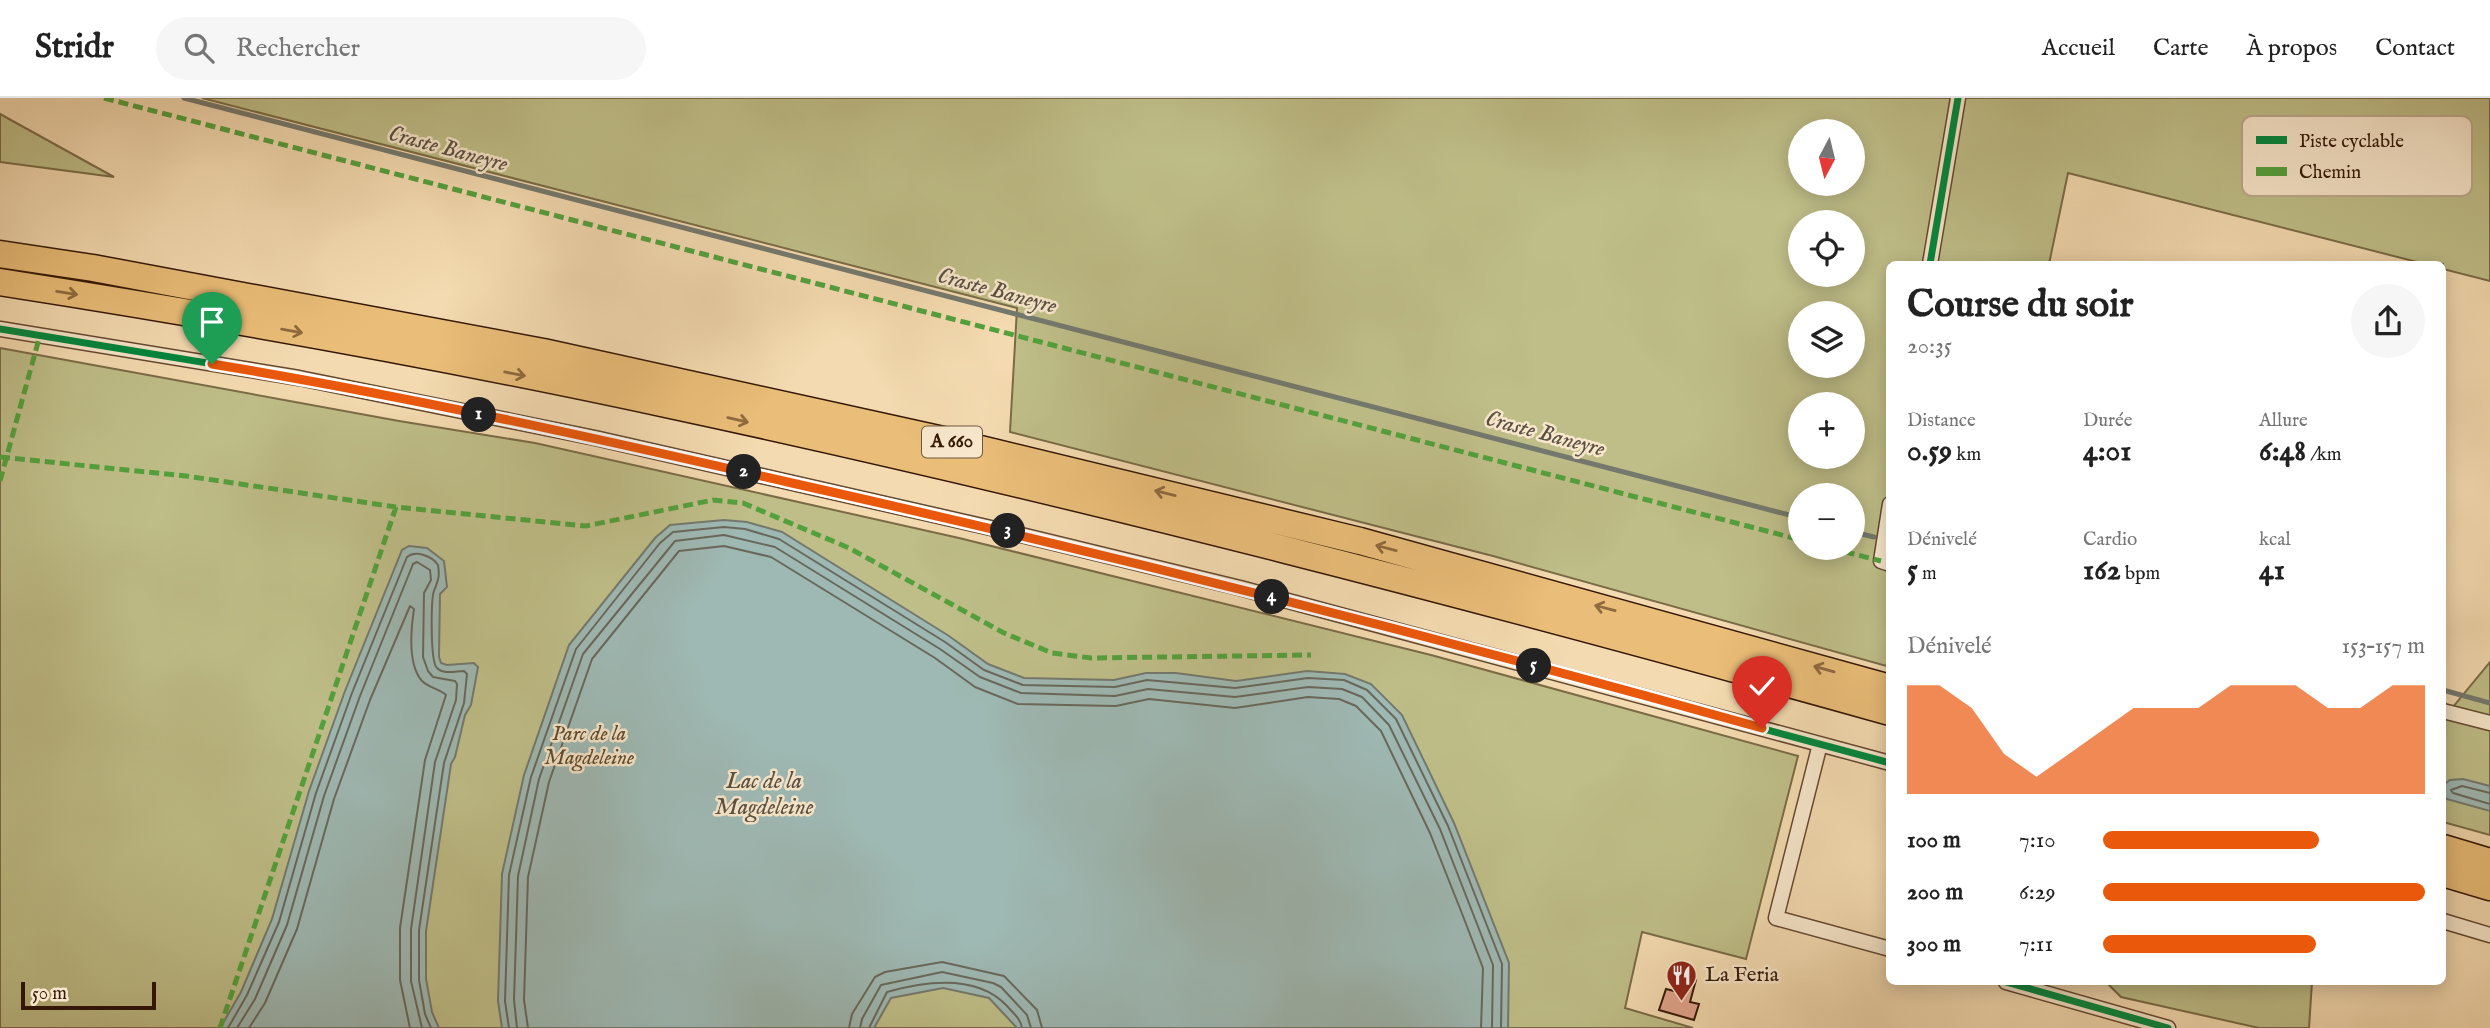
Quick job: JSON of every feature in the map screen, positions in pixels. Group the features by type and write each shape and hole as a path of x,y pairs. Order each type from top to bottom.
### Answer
{"highway":[{"name":"A 660","path":"0,254 93,268 543,352 943,440 1360,541 1886,687"},
{"name":"A 660","path":"0,282 320,336 655,401 947,467 1468,596 1886,711"},
{"path":"2446,849 2490,862"},
{"path":"2446,874 2490,887"}],"street":[{"path":"1931,261 1958,98"},
{"path":"0,329 299,378 595,438 1013,533 1240,588 1886,762"},
{"path":"2446,712 2490,723"},
{"path":"1820,744 1776,918 1886,948"},
{"path":"2446,922 2490,935"},
{"path":"2017,985 2168,1028"}],"green space":[{"path":"202,98 2490,98 2490,281 2446,270 2446,261 2413,261 2068,173 2050,261 1886,261 1886,666 1493,556 1010,432 1017,308"},
{"path":"0,114 114,177 0,162"},
{"name":"Parc de la Magdeleine","path":"0,348 399,421 535,443 959,538 1431,655 1798,756 1746,959 1642,932 1625,1008 1693,1028 0,1028"},
{"path":"2490,662 2490,835 2446,823 2446,715"},
{"path":"2109,985 2312,985 2309,1028 2259,1028 2121,997"}],"water":[{"name":"Lac de la Magdeleine","path":"724,520 747,522 782,532 949,636 988,664 1024,678 1114,680 1146,673 1176,673 1236,681 1307,671 1345,674 1371,684 1402,715 1454,823 1509,963 1508,1028 1017,1028 989,998 943,988 891,998 874,1028 502,1028 498,1001 502,874 524,775 569,645 655,538 670,525"},
{"path":"409,546 427,548 444,561 447,587 440,594 441,663 474,663 478,667 471,705 465,715 451,764 426,931 426,979 432,1012 439,1028 220,1028 241,992 272,919 309,791 345,691 402,550"},
{"path":"2463,779 2490,786 2490,811 2446,799 2446,783"}],"building":[{"path":"1679,975 1696,980 1690,1002 1699,1004 1694,1020 1659,1010 1666,989 1674,991"}],"waterway":[{"name":"Craste Baneyre","path":"184,98 1788,515"},
{"name":"Craste Baneyre","path":"1865,535 1874,537"},
{"name":"Craste Baneyre","path":"2446,691 2490,703"}],"marked path":[{"path":"104,98 1788,537"},
{"path":"0,481 40,335"},
{"path":"0,457 186,476 396,507"},
{"path":"220,1028 396,507 586,526 713,500 743,503 849,548 1004,633 1052,653 1091,658 1311,655"},
{"path":"1865,557 1881,561"}],"cycle path":[{"path":"1931,261 1958,98"},
{"path":"0,329 299,378 595,438 1013,533 1240,588 1886,762"},
{"path":"2017,985 2168,1028"}],"place":[{"name":"La Feria","path":"1682,1002"}],"route":[{"path":"212,364 299,378 595,438 1013,533 1240,588 1762,728"}]}
